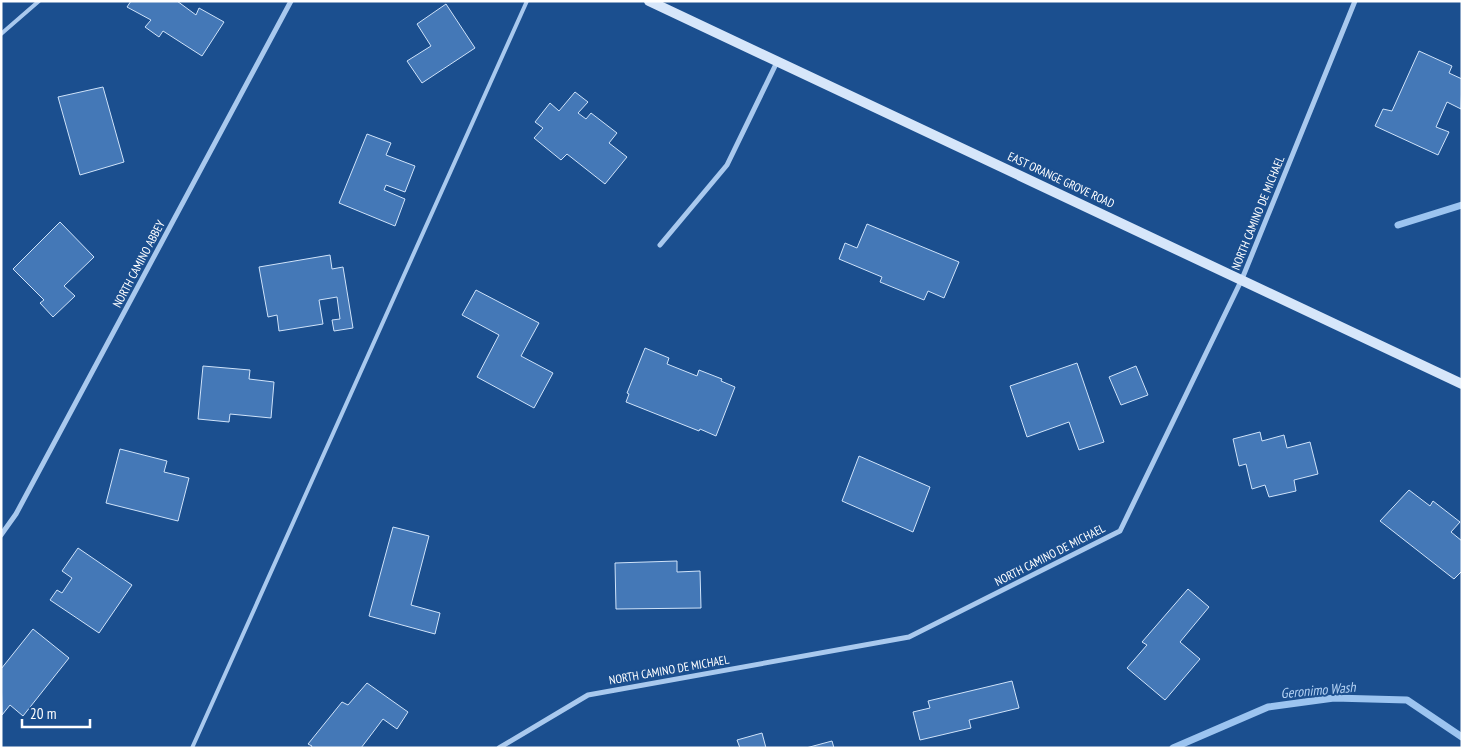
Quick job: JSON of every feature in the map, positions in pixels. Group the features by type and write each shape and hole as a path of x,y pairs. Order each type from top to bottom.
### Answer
{"main road":[{"name":"EAST ORANGE GROVE ROAD","path":"649,1 1462,384"}],"street":[{"name":"NORTH CAMINO ABBEY","path":"1,535 20,505 291,1"},
{"name":"NORTH CAMINO DE MICHAEL","path":"499,748 588,695 909,638 1120,531 1242,279 1355,1"},
{"path":"660,245 727,165 777,61"}],"lane":[{"path":"1,34 38,1"},
{"path":"192,748 527,1"}],"building":[{"path":"131,1 177,1 196,15 199,8 224,22 202,56 163,31 159,37 145,27 151,20 127,7"},
{"path":"446,4 475,48 422,83 407,61 431,46 417,24"},
{"path":"1419,51 1452,66 1449,73 1462,79 1461,109 1447,102 1436,127 1449,132 1438,155 1375,126 1383,109 1392,111"},
{"path":"103,87 124,162 80,175 58,97"},
{"path":"575,92 588,102 578,113 586,119 591,113 617,133 609,143 627,157 605,184 567,154 561,160 534,138 543,128 535,122 550,103 559,111"},
{"path":"367,134 391,143 386,155 415,166 405,192 386,185 384,190 405,199 395,226 339,203"},
{"path":"60,222 94,257 64,286 75,296 53,317 40,303 44,300 13,269"},
{"path":"867,224 959,262 944,298 928,291 924,300 880,282 882,277 839,259 845,243 857,248"},
{"path":"330,255 332,269 343,267 353,328 334,331 332,320 340,319 337,297 319,300 323,324 279,331 277,315 268,317 259,267"},
{"path":"476,290 539,323 521,356 553,373 534,408 477,377 499,335 462,315"},
{"path":"645,348 669,358 667,364 697,376 699,370 722,379 721,381 735,387 716,436 626,402 629,394 627,393"},
{"path":"1077,363 1104,442 1079,450 1069,422 1027,437 1010,386"},
{"path":"203,366 250,370 249,379 274,382 271,418 230,414 229,422 198,419"},
{"path":"1136,366 1148,395 1121,405 1109,377"},
{"path":"1260,432 1262,441 1284,435 1287,448 1310,442 1318,474 1294,480 1296,491 1269,497 1265,485 1252,489 1246,464 1239,466 1233,439"},
{"path":"120,449 167,461 164,472 189,478 178,521 106,503"},
{"path":"859,456 930,487 913,532 842,501"},
{"path":"1409,490 1430,506 1433,501 1460,522 1451,532 1462,541 1462,571 1454,579 1380,521"},
{"path":"393,527 429,536 411,605 440,613 435,634 369,616"},
{"path":"78,548 132,585 99,633 50,600 57,590 62,593 72,578 62,571"},
{"path":"677,561 677,572 700,571 701,608 616,609 615,563"},
{"path":"1188,589 1209,607 1180,642 1200,659 1165,700 1127,668 1147,645 1142,642"},
{"path":"33,629 69,658 23,716 10,705 2,715 1,669"},
{"path":"1012,681 1019,708 969,720 971,728 920,740 913,712 930,708 928,701"},
{"path":"367,683 408,712 397,729 383,719 361,748 311,748 312,746 308,744 342,702 348,705"},
{"path":"762,733 766,748 740,748 737,740"},
{"path":"832,741 834,748 806,748"}],"waterway":[{"path":"1398,225 1462,205"},
{"name":"Geronimo Wash","path":"1173,748 1268,707 1334,698 1407,700 1462,737"}]}
